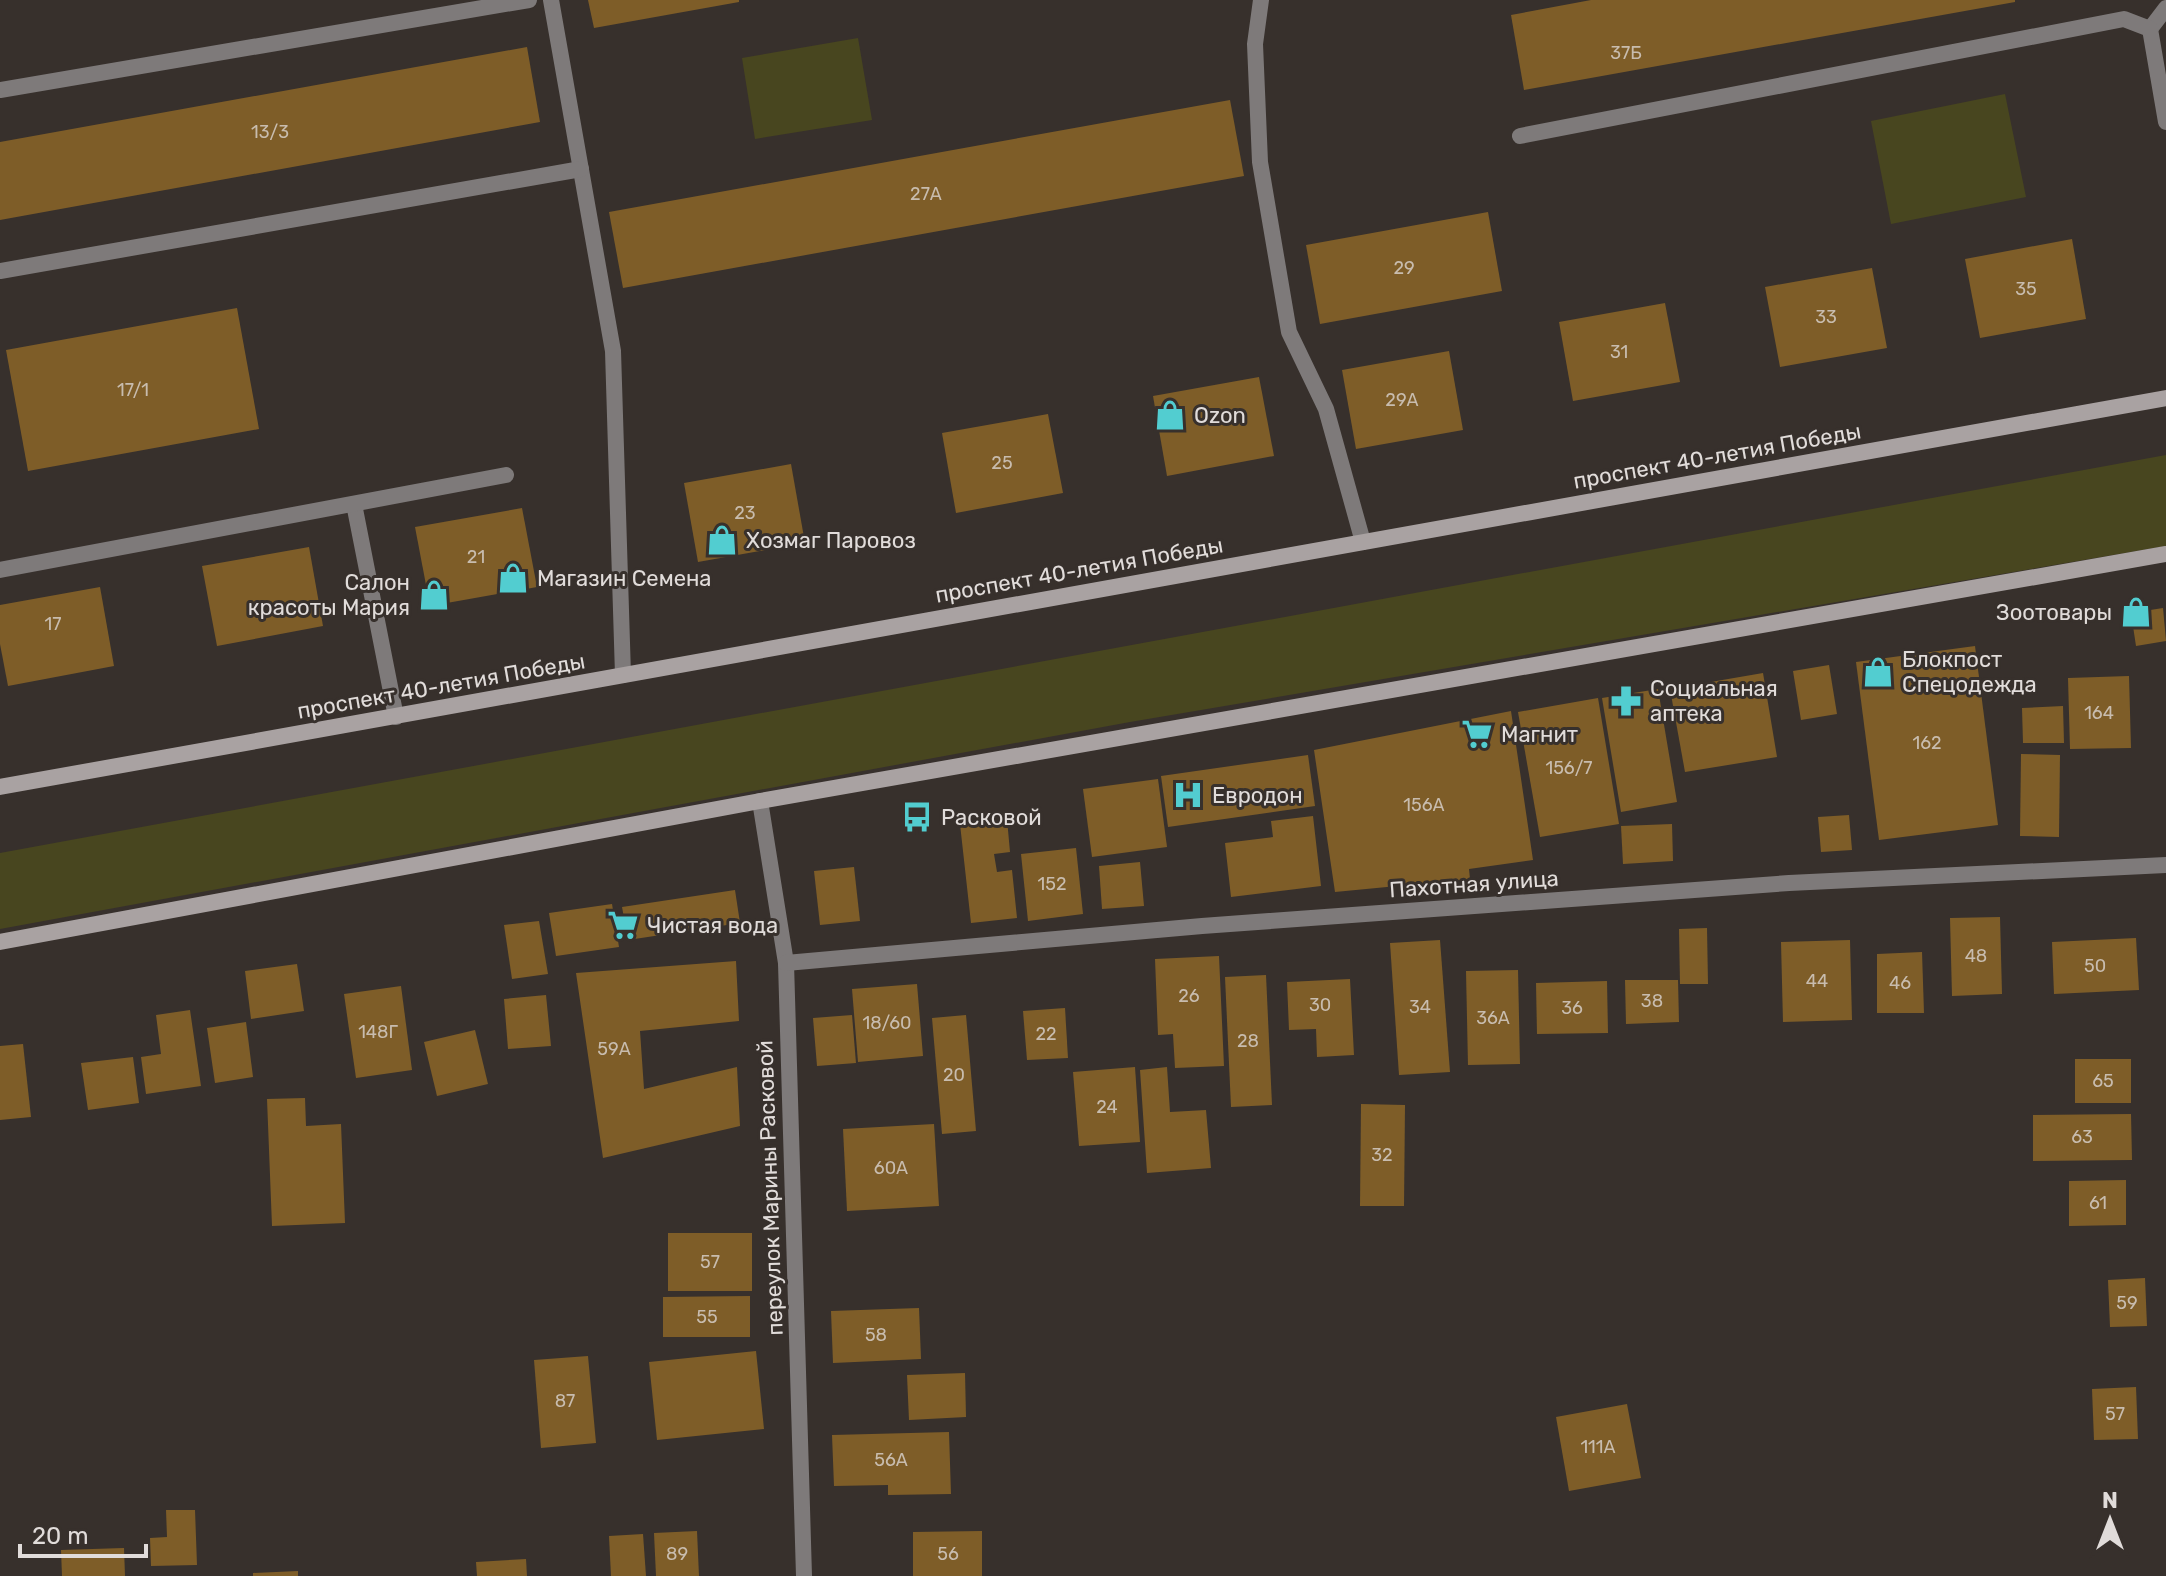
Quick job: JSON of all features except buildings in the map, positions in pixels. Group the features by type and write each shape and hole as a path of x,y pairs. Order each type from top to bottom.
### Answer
{"main road":[{"name":"проспект 40-летия Победы","path":"0,787 2166,398"},
{"path":"0,942 760,801 2166,554"}],"street":[{"path":"0,90 529,0"},
{"path":"551,0 613,351 623,675"},
{"path":"1261,0 1255,44 1260,162 1289,332 1326,409 1363,542"},
{"path":"2166,8 2150,29 2166,122"},
{"path":"1520,136 2124,19 2150,29"},
{"path":"0,271 581,169"},
{"path":"0,570 506,475"},
{"path":"354,504 396,717"},
{"name":"переулок Марины Расковой","path":"760,801 786,963 804,1576"},
{"name":"Пахотная улица","path":"786,963 1202,926 1789,883 2166,865"}],"shaded area":[{"path":"858,38 872,120 755,139 742,58"},
{"path":"2005,94 2026,197 1891,224 1871,121"},
{"path":"2166,455 2166,546 1130,722 0,929 0,853"}],"place":[{"name":"Ozon","path":"1170,415"},
{"name":"Хозмаг Паровоз","path":"722,540"},
{"name":"Магазин Семена","path":"513,578"},
{"name":"Салон красоты Мария","path":"434,595"},
{"name":"Зоотовары","path":"2136,612"},
{"name":"Блокпост Спецодежда","path":"1878,672"},
{"name":"Социальная аптека","path":"1626,701"},
{"name":"Магнит","path":"1477,734"},
{"name":"Евродон","path":"1188,795"},
{"name":"Расковой","path":"917,817"},
{"name":"Чистая вода","path":"623,925"}]}
